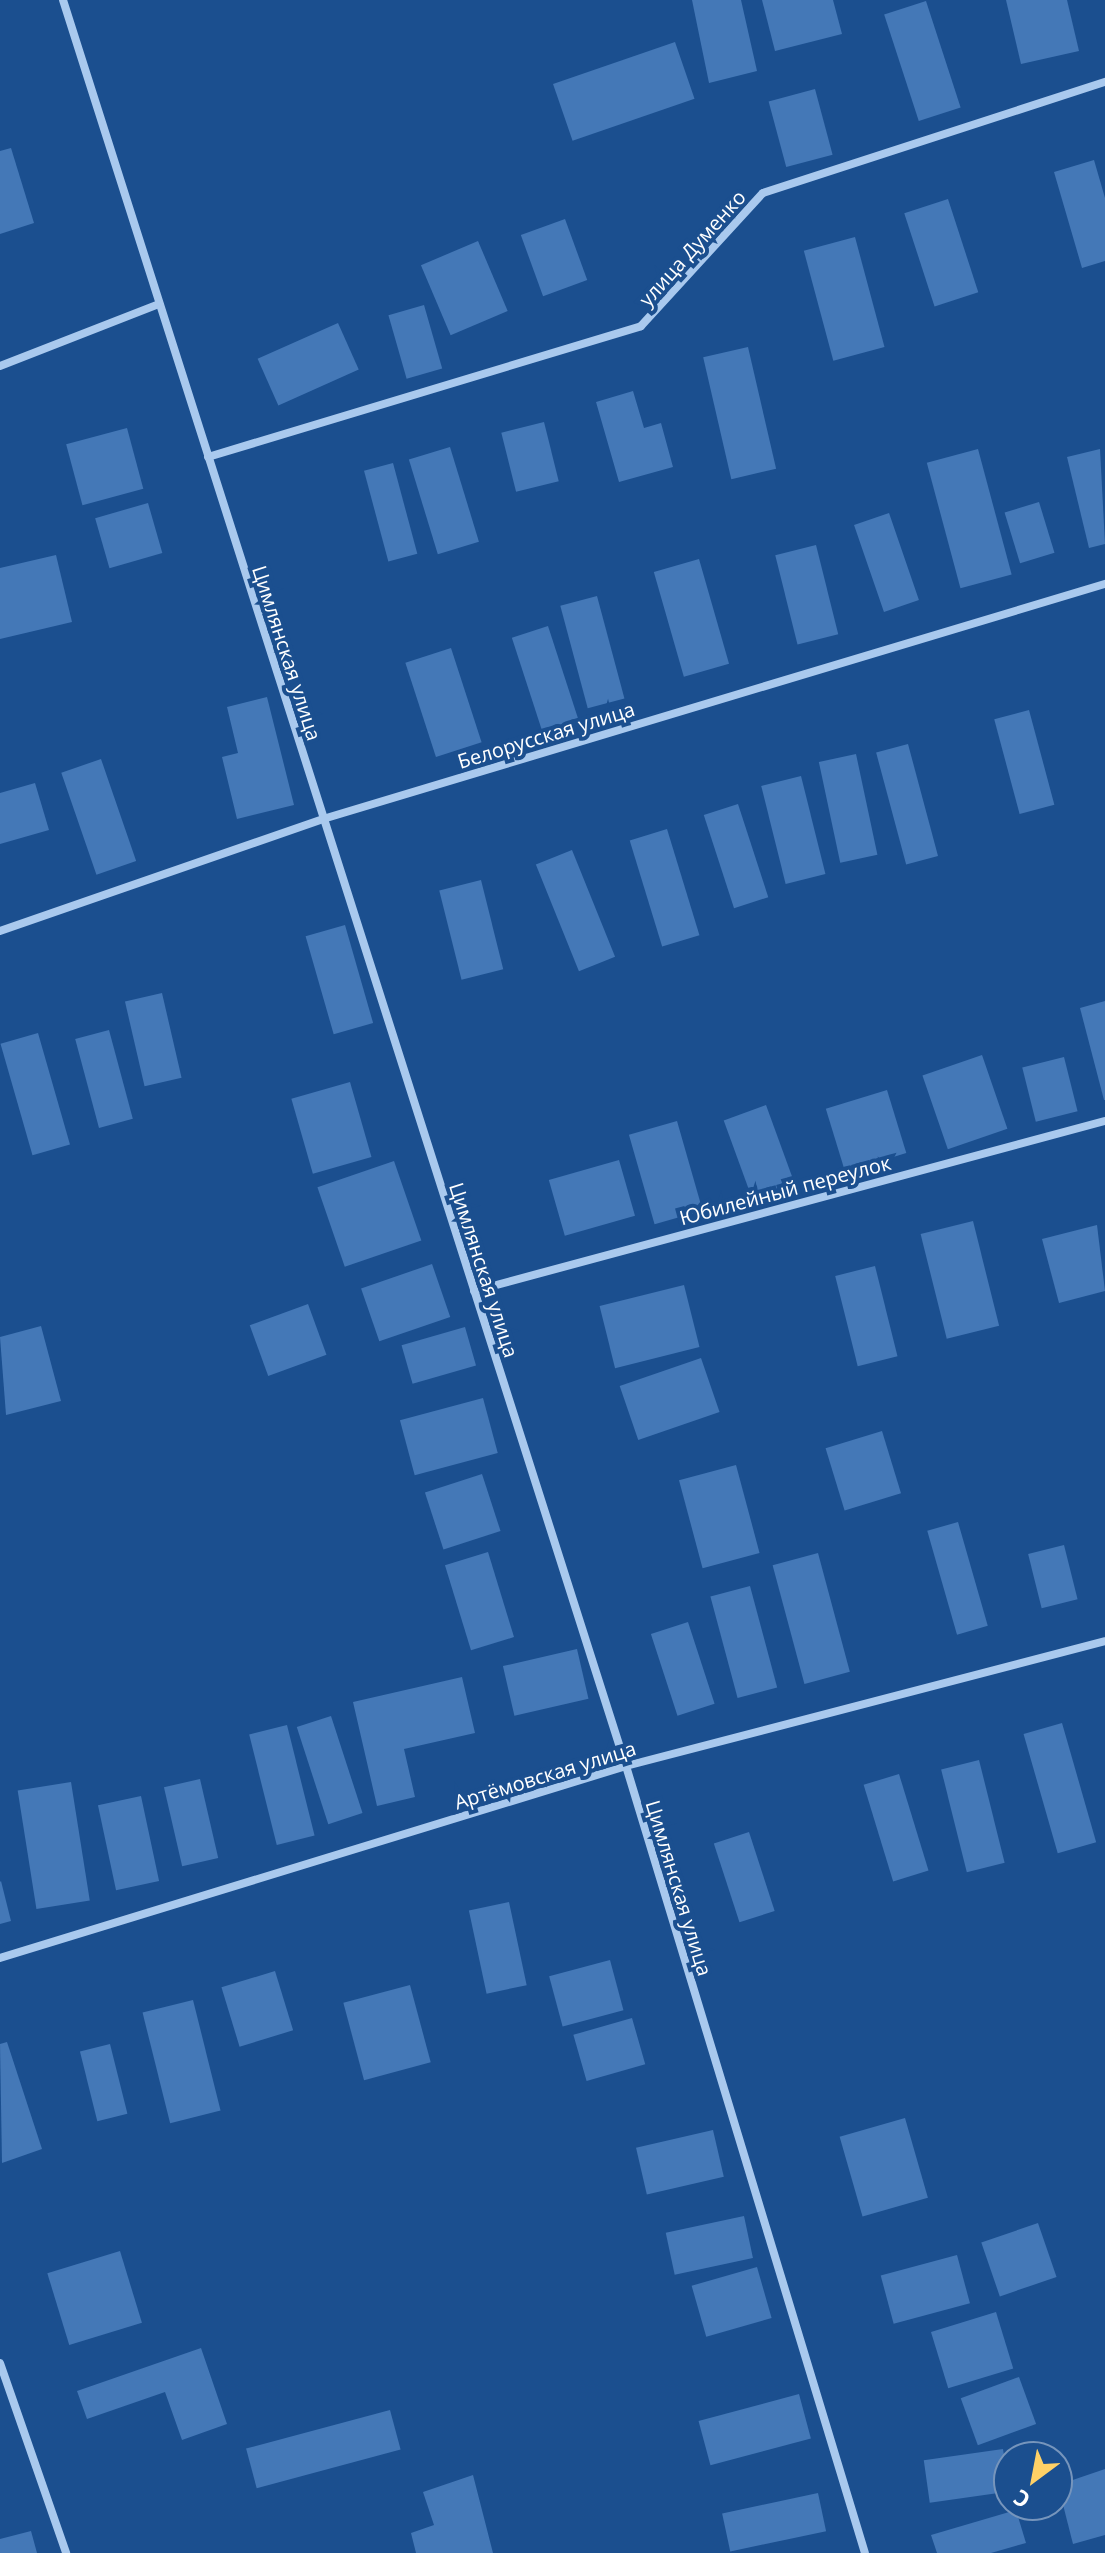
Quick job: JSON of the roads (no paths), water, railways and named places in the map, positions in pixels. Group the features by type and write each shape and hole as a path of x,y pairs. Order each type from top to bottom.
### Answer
{"street":[{"name":"Цимлянская улица","path":"63,0 626,1766 865,2553"},
{"name":"улица Думенко","path":"208,457 641,326 763,193 1105,82"},
{"path":"0,366 159,304"},
{"name":"Белорусская улица","path":"0,931 323,819 1105,584"},
{"name":"Юбилейный переулок","path":"474,1291 1105,1121"},
{"name":"Артёмовская улица","path":"0,1958 626,1766 1105,1641"},
{"path":"0,2363 66,2553"}]}
